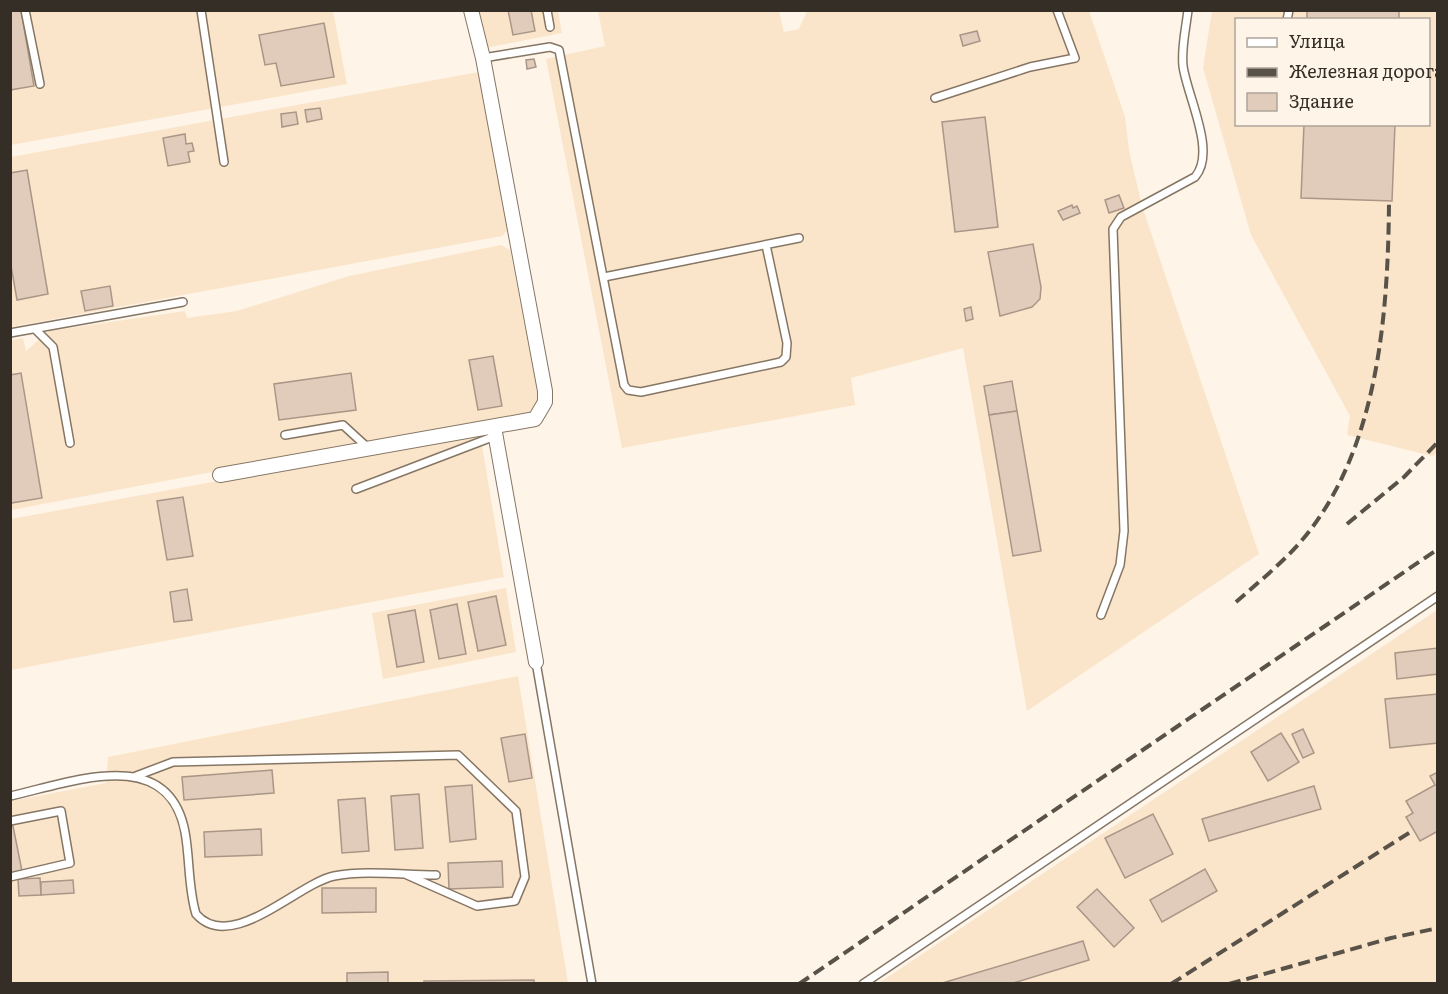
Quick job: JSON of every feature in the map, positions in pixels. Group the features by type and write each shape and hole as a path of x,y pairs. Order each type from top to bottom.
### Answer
{"street":[{"path":"220,475 367,447 494,431 535,419 545,402 483,58 471,10"},
{"path":"494,431 536,662"}],"lane":[{"path":"25,10 40,84"},
{"path":"201,10 224,162"},
{"path":"547,10 550,27"},
{"path":"935,98 1030,67 1075,58 1057,10"},
{"path":"1101,615 1120,565 1124,531 1113,229 1121,217 1195,177 1201,170 1204,150 1183,63 1188,10"},
{"path":"483,58 550,47 559,50 624,385 628,390 641,392 781,362 786,357 788,343 766,245"},
{"path":"604,277 799,238"},
{"path":"10,333 183,302"},
{"path":"35,329 53,347 70,442"},
{"path":"285,435 343,425 367,447"},
{"path":"356,489 494,431"},
{"path":"863,984 1437,596"},
{"path":"536,662 592,984"},
{"path":"136,776 173,762 458,755 516,811 525,877 515,901 477,906 407,875"},
{"path":"10,795 106,775 136,776 152,782 174,802 185,832 196,914 201,921 214,926 240,923 259,916 307,887 333,876 436,874"},
{"path":"10,821 61,811 70,863 10,877"}],"shaded area":[{"path":"11,11 333,11 347,84 11,145"},
{"path":"478,11 558,11 562,33 485,48"},
{"path":"598,11 779,11 784,32 799,29 807,11 1089,11 1125,117 1129,150 1142,206 1259,554 1027,711 963,348 851,378 855,405 622,448 546,59 605,46"},
{"path":"1212,11 1437,11 1438,452 1432,456 1347,435 1350,416 1251,235 1203,68"},
{"path":"479,72 508,230 502,236 11,327 11,157"},
{"path":"501,245 510,250 538,396 536,405 529,412 11,510 11,340 23,338 26,351 49,331 185,311 187,318 237,311 349,276"},
{"path":"480,433 504,577 11,670 11,519"},
{"path":"506,588 516,652 383,679 372,613"},
{"path":"1437,610 1437,983 879,983"},
{"path":"518,676 568,983 11,984 11,801 106,783 108,757"}],"building":[{"path":"10,10 21,10 34,86 10,90"},
{"path":"508,10 531,10 535,31 513,35"},
{"path":"1307,10 1399,10 1399,18 1307,18"},
{"path":"324,23 334,77 281,86 276,63 265,65 259,35"},
{"path":"977,31 980,41 963,46 960,35"},
{"path":"534,59 536,67 527,69 526,60"},
{"path":"320,108 322,119 307,122 305,110"},
{"path":"296,112 298,124 282,127 281,114"},
{"path":"985,117 998,227 955,232 942,122"},
{"path":"1304,126 1395,126 1392,201 1301,198"},
{"path":"185,134 186,144 192,143 194,151 188,152 190,162 168,166 163,138"},
{"path":"27,170 48,294 17,300 10,260 10,173"},
{"path":"1119,195 1124,208 1109,213 1105,200"},
{"path":"1072,205 1073,208 1077,206 1080,213 1063,220 1058,211"},
{"path":"1033,244 1041,287 1040,299 1032,307 1000,316 988,252"},
{"path":"110,286 113,306 85,311 81,291"},
{"path":"971,307 973,319 966,321 964,309"},
{"path":"493,356 502,406 478,410 469,360"},
{"path":"21,373 42,498 11,503 10,375"},
{"path":"351,373 356,410 279,420 274,384"},
{"path":"1012,381 1017,411 989,415 984,386"},
{"path":"1017,411 1041,551 1013,556 989,415"},
{"path":"183,497 193,556 167,560 157,501"},
{"path":"187,589 192,620 174,622 170,592"},
{"path":"496,596 506,645 478,651 468,602"},
{"path":"457,604 466,654 439,659 430,610"},
{"path":"415,610 424,662 397,667 388,615"},
{"path":"1438,648 1438,674 1397,679 1395,653"},
{"path":"1438,694 1438,743 1390,748 1385,699"},
{"path":"1303,729 1314,753 1303,758 1292,734"},
{"path":"1281,733 1299,762 1268,781 1251,752"},
{"path":"525,734 532,778 509,782 501,738"},
{"path":"272,770 274,793 184,800 182,777"},
{"path":"1438,772 1438,831 1420,841 1406,817 1413,813 1406,801 1435,785 1430,776"},
{"path":"472,785 476,839 450,842 445,787"},
{"path":"1314,786 1321,809 1209,841 1202,819"},
{"path":"419,794 423,848 395,850 391,796"},
{"path":"365,798 369,851 342,853 338,800"},
{"path":"1153,814 1173,854 1125,878 1105,838"},
{"path":"10,826 13,826 22,871 10,873"},
{"path":"261,829 262,855 205,857 204,832"},
{"path":"502,861 503,887 449,889 448,863"},
{"path":"1205,869 1217,891 1162,922 1150,900"},
{"path":"40,878 41,895 19,896 18,879"},
{"path":"73,880 74,893 41,895 41,882"},
{"path":"322,888 376,888 376,912 322,913"},
{"path":"1097,889 1134,928 1114,947 1077,907"},
{"path":"1083,941 1089,960 1010,984 939,984"},
{"path":"388,972 388,983 347,984 347,973"},
{"path":"534,980 534,984 424,984 424,981"}],"railway":[{"path":"1236,602 1285,558 1311,529 1334,494 1352,455 1365,415 1382,330 1389,203"},
{"path":"1347,524 1404,477 1438,442"},
{"path":"799,984 1438,549"},
{"path":"1171,984 1412,831"},
{"path":"1229,984 1391,938 1438,928"}]}
